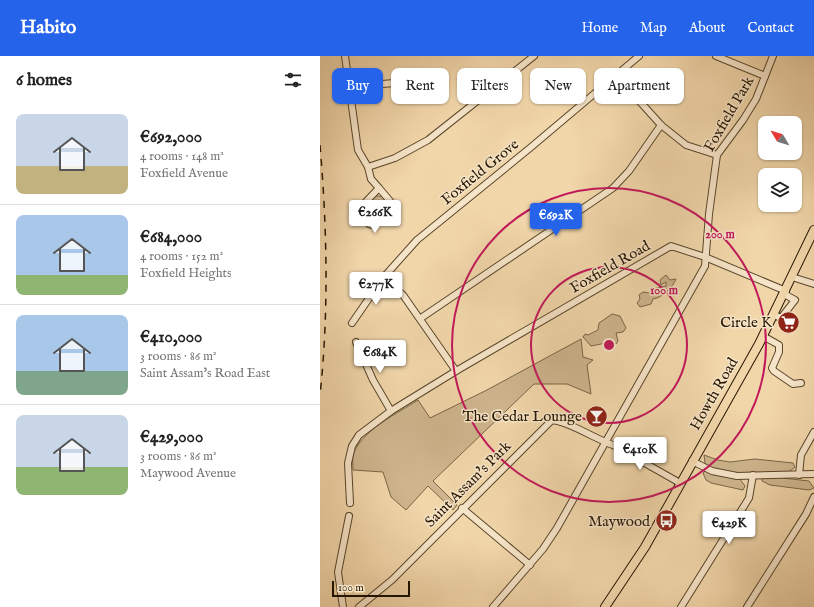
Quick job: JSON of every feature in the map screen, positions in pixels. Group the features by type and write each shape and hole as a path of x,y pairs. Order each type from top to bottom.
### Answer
{"main road":[{"name":"Howth Road","path":"605,607 635,563 763,336 814,230"}],"street":[{"path":"345,56 347,68"},
{"name":"Foxfield Grove","path":"624,68 639,56"},
{"path":"716,56 765,76"},
{"name":"Foxfield Park","path":"493,607 530,564 557,528 704,266 717,155 743,120 756,98 773,56"},
{"path":"368,167 400,156 428,140 531,57"},
{"name":"Foxfield Grove","path":"352,323 383,278 417,240 594,94"},
{"path":"351,104 358,150 368,167 371,179 379,188 390,201 394,208 388,216 373,226 368,224 358,213 359,209 379,188"},
{"path":"642,104 660,125 686,145 717,155"},
{"path":"420,318 613,188 629,171 660,125"},
{"name":"Foxfield Road","path":"350,503 348,463 352,446 359,435 391,412 456,371 671,246 706,257 785,292"},
{"path":"792,277 814,284"},
{"path":"383,278 403,295 456,371"},
{"path":"774,315 781,318 795,300 785,292"},
{"path":"763,336 779,345 779,353 772,368 774,371 793,384 801,383"},
{"path":"356,342 373,380 391,412"},
{"name":"Saint Assam's Park","path":"359,607 392,580 462,508 551,421 560,420 612,445 680,483"},
{"path":"799,474 801,455 814,432"},
{"path":"692,461 712,471 737,476 814,474"},
{"path":"683,606 749,498 753,476"},
{"path":"747,607 806,514 814,497"},
{"path":"462,508 530,564"},
{"path":"343,607 338,572 349,516"}],"shaded area":[{"path":"376,196 387,199 389,208 383,217 370,222 362,214 362,209"},
{"path":"666,275 670,280 676,279 667,292 653,299 651,304 640,307 637,303 640,299 639,295 643,292 649,293 656,288 666,286 666,282 661,285 660,280"},
{"path":"612,314 620,316 626,328 623,332 616,333 618,341 616,344 606,343 591,346 583,337 585,334 588,335 598,330 599,323"},
{"path":"581,339 583,357 593,360 587,365 591,394 567,384 534,384 433,481 457,505 453,510 428,486 406,510 391,497 383,472 353,470 354,452 359,443 382,422 418,400 430,418 487,390"},
{"path":"704,455 730,462 755,459 793,463 795,467 790,471 782,473 782,478 809,481 814,488 809,490 770,485 762,481 762,473 740,479 745,486 743,490 711,483 706,480 703,473 709,467 705,464"}],"railway":[{"path":"320,145 326,270 325,333 320,395"}],"place":[{"name":"Circle K","path":"788,322"},
{"name":"The Cedar Lounge","path":"597,416"},
{"name":"Maywood","path":"666,521"}]}
